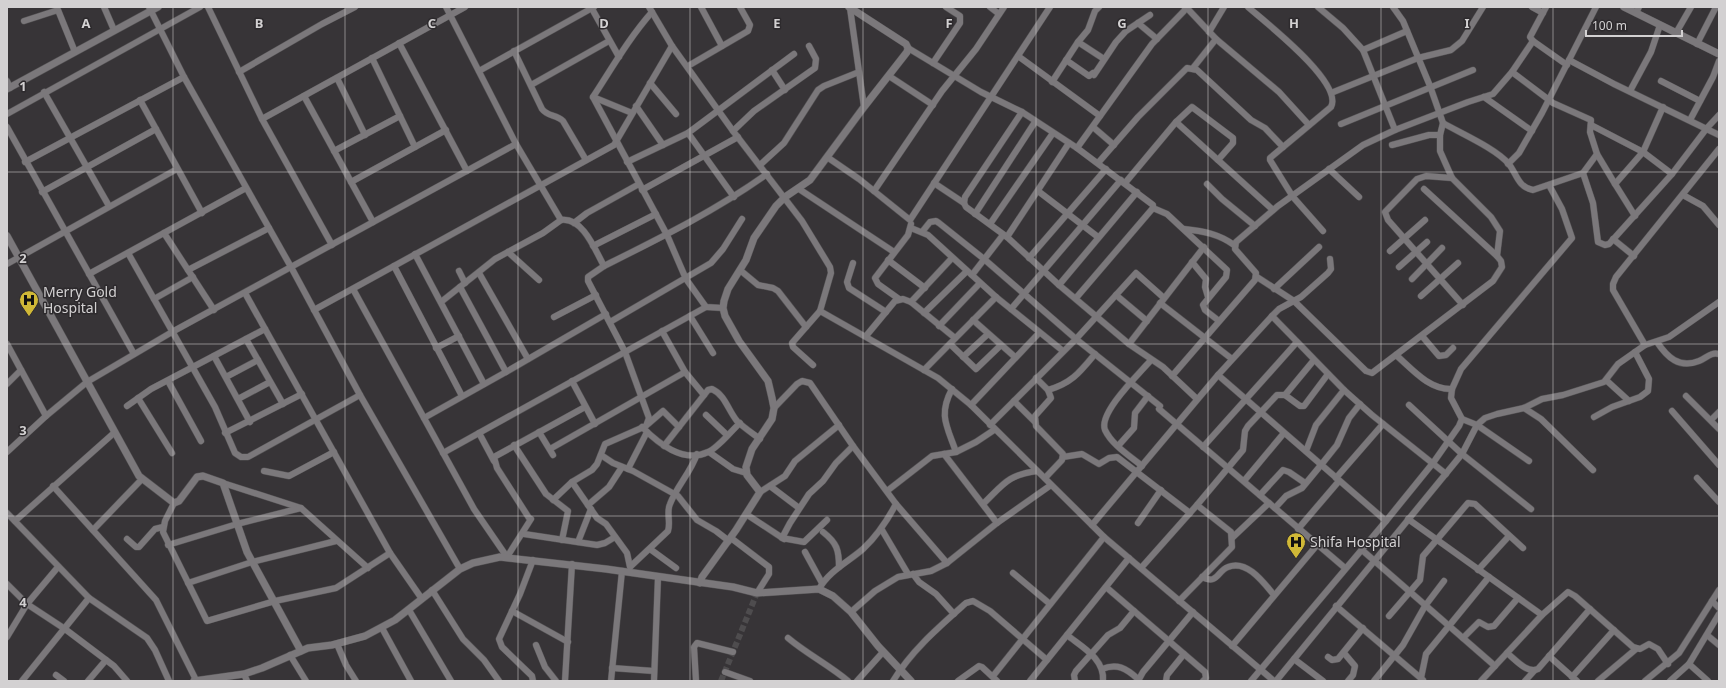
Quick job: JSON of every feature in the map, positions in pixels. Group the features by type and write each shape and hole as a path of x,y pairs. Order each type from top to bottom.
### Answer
{"street":[{"path":"104,7 114,30"},
{"path":"8,86 75,52 150,9 158,7"},
{"path":"7,114 44,92 200,7"},
{"path":"208,7 262,119 332,245"},
{"path":"239,72 322,24 355,7"},
{"path":"446,7 516,144 561,220"},
{"path":"262,119 465,7"},
{"path":"701,7 722,46"},
{"path":"688,66 750,28 740,7"},
{"path":"933,63 960,23 960,16 946,7"},
{"path":"990,7 999,14"},
{"path":"874,191 933,105 976,49 1004,7"},
{"path":"955,338 911,302 899,299 876,281 876,275 908,235 911,228 910,220 1050,7"},
{"path":"1052,82 1078,42 1088,30 1095,11 1099,7"},
{"path":"1078,148 1157,39 1184,12 1186,7 1216,39 1279,92 1309,125"},
{"path":"1209,32 1224,7"},
{"path":"1248,7 1297,49 1318,72 1331,93 1333,100 1331,107 1270,158 1293,197 1323,231"},
{"path":"1318,7 1343,28 1363,50 1395,130"},
{"path":"1393,7 1403,21 1440,113 1443,124 1440,135 1440,151 1452,178 1496,224 1500,231 1498,256"},
{"path":"1331,93 1372,75 1418,58 1451,50 1459,44 1483,7"},
{"path":"1532,7 1544,10 1530,33 1530,37 1533,41 1568,62 1719,135"},
{"path":"1508,164 1519,153 1532,131 1596,7"},
{"path":"1624,7 1638,10 1660,25 1719,54"},
{"path":"1697,44 1716,7"},
{"path":"479,71 592,8 619,57"},
{"path":"853,8 906,44 908,48 991,97 1022,112 1035,122 1078,148 1151,202 1153,208 1167,214 1227,270 1226,277 1204,302 1203,307 1218,321"},
{"path":"853,8 864,107"},
{"path":"1676,33 1689,8"},
{"path":"150,9 184,77 269,228 360,395 460,569"},
{"path":"650,9 672,46 688,66 738,137 785,197 830,266 831,273 820,311 792,345 813,365"},
{"path":"593,97 650,9"},
{"path":"24,21 58,10 75,52"},
{"path":"1066,60 1089,76 1094,75 1104,59 1126,31 1150,15"},
{"path":"1138,23 1157,39"},
{"path":"1630,91 1651,52 1660,25"},
{"path":"1363,50 1406,31"},
{"path":"1193,68 1216,39"},
{"path":"531,85 609,41"},
{"path":"1234,246 1236,242 1273,210 1363,145 1395,130 1484,97 1496,91 1512,72 1533,41"},
{"path":"1078,42 1104,59"},
{"path":"399,43 467,171"},
{"path":"314,310 541,184 614,146 672,46"},
{"path":"733,130 754,111 801,79 817,65 809,46"},
{"path":"746,473 747,460 772,419 774,408 768,381 739,341 725,316 723,308 728,289 740,270 754,238 776,206 785,197 799,189 810,180 889,76 908,48"},
{"path":"514,51 542,109 548,115 559,117 586,160"},
{"path":"627,162 688,133 794,54"},
{"path":"1018,56 1100,116"},
{"path":"372,58 415,147"},
{"path":"1690,120 1719,61"},
{"path":"1098,163 1138,117 1187,68 1193,68 1252,120 1265,128 1283,147"},
{"path":"772,70 785,90"},
{"path":"1341,124 1430,86 1472,70"},
{"path":"760,165 784,143 818,90 824,86 859,72"},
{"path":"1512,72 1549,100 1591,120 1590,132 1596,154 1635,216"},
{"path":"889,76 933,105"},
{"path":"25,162 184,77"},
{"path":"337,78 365,135"},
{"path":"1661,81 1700,101"},
{"path":"650,83 676,114"},
{"path":"44,92 109,206"},
{"path":"304,96 373,222"},
{"path":"593,97 632,113"},
{"path":"593,97 667,235 686,279 706,307"},
{"path":"1484,97 1532,131"},
{"path":"140,100 202,213"},
{"path":"636,106 663,145"},
{"path":"1011,310 1083,226 1176,122 1192,107 1233,138 1233,143 1218,160"},
{"path":"1615,184 1643,152 1663,107"},
{"path":"964,203 965,197 1022,112"},
{"path":"1583,173 1593,203 1598,242 1605,245 1614,239 1672,174 1707,128 1719,115"},
{"path":"334,151 400,116"},
{"path":"975,214 1035,122"},
{"path":"1176,122 1273,210"},
{"path":"1443,124 1488,149 1508,164 1517,180 1523,187 1533,190 1583,173 1596,154"},
{"path":"1591,125 1643,152 1672,174"},
{"path":"7,127 25,162 134,354"},
{"path":"1093,127 1114,145"},
{"path":"42,192 156,130"},
{"path":"351,182 446,130"},
{"path":"688,133 734,197"},
{"path":"990,224 1053,133"},
{"path":"1392,145 1429,135 1440,135"},
{"path":"642,190 738,137"},
{"path":"924,313 984,259 1005,236 1038,191 1069,143"},
{"path":"7,452 46,416 87,382 172,332 516,144"},
{"path":"1645,345 1613,290 1614,280 1719,148"},
{"path":"827,157 874,191 910,220"},
{"path":"7,264 177,169"},
{"path":"1030,258 1106,169"},
{"path":"1329,169 1359,197"},
{"path":"578,542 589,507 625,468 646,428 649,418 642,395 625,352 588,282 588,277 604,266 667,235 734,197 767,174"},
{"path":"1452,178 1426,176 1417,179 1385,212 1388,220 1463,305"},
{"path":"934,183 964,203 975,214 1005,236 1059,285 1129,344 1172,376 1197,399"},
{"path":"574,223 587,213 639,184"},
{"path":"1206,184 1255,226"},
{"path":"1529,461 1478,425 1462,419 1451,398 1452,389 1461,369 1572,238 1562,209 1549,185"},
{"path":"89,274 246,188"},
{"path":"799,189 894,252"},
{"path":"1184,229 1204,231 1218,235 1234,246 1256,273 1257,277 1294,302 1368,372 1375,371 1493,281 1499,274 1502,267 1498,256 1424,189"},
{"path":"1038,191 1098,237"},
{"path":"1059,285 1137,192"},
{"path":"1683,195 1703,206 1719,225"},
{"path":"1076,298 1153,208"},
{"path":"593,246 656,214"},
{"path":"610,322 705,268 716,258 742,219"},
{"path":"441,302 508,252 544,233 561,220 570,221 580,226 604,266"},
{"path":"1390,251 1425,220"},
{"path":"922,232 930,222 936,221 984,259 1076,339 1148,396 1176,425 1345,568"},
{"path":"188,270 269,228"},
{"path":"911,228 922,232 1011,310 1063,350"},
{"path":"164,233 214,310"},
{"path":"7,236 142,479 174,503"},
{"path":"1614,239 1634,256"},
{"path":"1399,267 1427,242"},
{"path":"1129,344 1204,247"},
{"path":"1274,289 1319,247"},
{"path":"1412,279 1442,248"},
{"path":"128,252 215,407 234,453 241,457 248,457 360,395"},
{"path":"508,252 539,280"},
{"path":"415,254 484,384"},
{"path":"911,302 952,258"},
{"path":"1092,525 1197,399 1272,316 1279,309 1294,302 1328,273 1331,269 1330,259"},
{"path":"888,260 925,288"},
{"path":"1192,262 1206,279 1205,286 1208,297"},
{"path":"853,263 846,282 849,288 886,312"},
{"path":"1422,296 1458,263"},
{"path":"394,266 462,396"},
{"path":"740,270 758,286 773,288 778,291 806,327"},
{"path":"459,271 463,285 506,372"},
{"path":"479,273 528,359"},
{"path":"887,491 932,456 956,452 976,442 992,427 1014,401 1063,350 1076,339 1136,273 1162,300 1232,359"},
{"path":"154,299 193,277"},
{"path":"1172,376 1257,277"},
{"path":"939,326 980,283"},
{"path":"353,289 474,509 507,557"},
{"path":"245,293 390,554 422,598"},
{"path":"554,317 596,295"},
{"path":"1116,295 1147,321"},
{"path":"924,370 996,297"},
{"path":"866,336 899,299"},
{"path":"820,311 866,336 952,388 1045,478 1104,538 1275,681 1373,560 1462,454 1478,425 1485,418 1524,408 1542,399 1563,395 1596,385 1606,380 1618,364 1645,345 1669,337 1719,302"},
{"path":"443,453 706,307 723,308"},
{"path":"424,418 606,314"},
{"path":"690,316 713,353"},
{"path":"1272,316 1344,390 1383,424 1446,474"},
{"path":"973,320 1015,357"},
{"path":"127,406 168,381 265,328"},
{"path":"662,331 685,372 704,395"},
{"path":"971,405 1039,333"},
{"path":"963,357 988,334"},
{"path":"436,348 459,336"},
{"path":"1422,336 1438,356 1446,355 1453,348"},
{"path":"246,339 283,404"},
{"path":"1203,447 1297,342"},
{"path":"1657,342 1667,356 1678,362 1700,361 1712,353 1719,354"},
{"path":"7,344 46,416"},
{"path":"950,344 973,368 979,368 1001,345"},
{"path":"1594,418 1612,406 1644,395 1649,386 1646,371 1635,352"},
{"path":"1048,390 1063,386 1072,380 1096,354"},
{"path":"1396,355 1428,382 1438,387 1452,389"},
{"path":"214,356 250,422"},
{"path":"226,377 258,360"},
{"path":"1142,466 1108,436 1104,428 1104,419 1112,405 1150,360"},
{"path":"1285,395 1314,360"},
{"path":"7,384 21,370"},
{"path":"550,449 596,424 642,395 685,372"},
{"path":"1141,568 1228,468 1242,450 1245,431 1277,395 1285,395 1300,406 1304,406 1328,374"},
{"path":"1218,375 1386,521"},
{"path":"1035,422 1035,416 1051,398 1048,390 1036,378"},
{"path":"1606,380 1629,401"},
{"path":"168,381 201,441"},
{"path":"572,381 585,407 596,424"},
{"path":"774,408 797,384 806,381 810,383 838,425 896,504 947,563"},
{"path":"238,399 270,382"},
{"path":"952,388 944,410 945,420 956,452"},
{"path":"664,446 710,389 716,391 730,407 740,423 760,439"},
{"path":"1306,451 1316,425 1344,390"},
{"path":"226,433 302,394"},
{"path":"1118,446 1134,428 1135,413 1148,396"},
{"path":"1686,396 1719,429"},
{"path":"138,398 172,453"},
{"path":"1014,401 1035,422 1040,431 1062,450 1063,457"},
{"path":"1275,508 1286,496 1298,490 1305,484 1321,465 1337,445 1349,418 1360,404"},
{"path":"1410,405 1462,454 1531,509"},
{"path":"494,461 495,456 585,407"},
{"path":"1524,408 1541,419 1593,470"},
{"path":"553,500 572,482 592,470 598,464 605,444 646,428 662,411 679,427"},
{"path":"1672,411 1719,465"},
{"path":"1711,420 1719,412"},
{"path":"706,415 727,435"},
{"path":"1251,681 1345,568 1362,550 1433,463 1449,442 1462,419"},
{"path":"646,428 664,446 681,454 697,454 709,452 740,423"},
{"path":"1298,529 1383,424"},
{"path":"700,583 702,577 730,539 760,492 784,476 795,461 838,425"},
{"path":"15,521 115,432"},
{"path":"539,432 553,456"},
{"path":"478,433 530,519 507,557"},
{"path":"1244,481 1284,433"},
{"path":"514,445 543,490 553,500 568,511 562,540"},
{"path":"782,538 799,508 809,494 823,481 836,463 853,446"},
{"path":"264,472 289,476 334,452"},
{"path":"709,452 733,469 746,473 760,492"},
{"path":"630,569 668,531 670,524 668,507 674,494 694,464 697,454"},
{"path":"944,454 997,523"},
{"path":"1045,478 1063,457 1082,454 1099,464 1109,458 1117,457 1190,513"},
{"path":"601,455 612,463 625,468 674,494 684,502 696,520 730,539 769,567 769,574 757,593"},
{"path":"1260,495 1283,470 1288,471 1305,484"},
{"path":"983,504 1010,478 1023,473 1037,471"},
{"path":"368,568 336,541 301,508 200,476 192,481 178,501 174,503 163,527 163,532 168,545 207,621 275,601 336,588 368,568 390,554"},
{"path":"1698,478 1719,502"},
{"path":"93,530 142,479"},
{"path":"572,482 589,507 627,553 630,569"},
{"path":"223,483 252,562 275,601 301,651"},
{"path":"851,612 886,584 910,574 931,571 947,563 997,523 1051,485"},
{"path":"53,486 156,600 195,680 244,674 262,668 308,648 354,640 382,628 409,610 422,598 460,569 473,562 507,557 622,571 630,569 658,577 733,587 757,593 821,586 839,567 862,549 882,530 896,504"},
{"path":"770,486 799,508"},
{"path":"1138,523 1161,490"},
{"path":"1389,616 1422,576 1421,564 1423,556 1470,502 1475,504 1523,548"},
{"path":"1232,538 1251,522 1269,503"},
{"path":"1179,601 1202,576 1229,551 1232,538 1231,532 1227,528 1197,505"},
{"path":"168,545 238,524 301,508"},
{"path":"7,513 89,598 147,638 155,650 169,681"},
{"path":"746,514 782,538 795,544"},
{"path":"1408,519 1542,615"},
{"path":"782,538 804,542 827,520"},
{"path":"127,539 136,547 139,547 155,528 163,527"},
{"path":"882,530 910,574 940,598 954,614"},
{"path":"823,532 831,538 838,547 839,567"},
{"path":"524,534 600,545 615,537"},
{"path":"1478,570 1509,536"},
{"path":"958,681 979,666 995,679 1050,604 1104,538"},
{"path":"188,583 252,562 336,541"},
{"path":"1232,646 1317,544"},
{"path":"650,549 676,568"},
{"path":"1362,550 1495,666"},
{"path":"805,552 821,586 851,612 883,652 911,681"},
{"path":"1030,681 1129,558"},
{"path":"533,560 499,642 502,647 532,676 533,681"},
{"path":"565,681 572,564"},
{"path":"1202,576 1207,579 1213,579 1224,569 1236,566 1246,568 1254,573 1274,595"},
{"path":"7,636 27,604 58,567"},
{"path":"611,681 622,571"},
{"path":"1013,573 1050,604"},
{"path":"654,681 658,577"},
{"path":"1423,680 1426,654 1448,625 1489,577"},
{"path":"1374,681 1403,645 1425,606 1444,581"},
{"path":"7,584 27,604 66,629 114,666 127,681"},
{"path":"1106,587 1205,672 1206,678 1203,681"},
{"path":"432,590 463,639 484,660 499,681"},
{"path":"1645,681 1668,664 1679,653 1719,590"},
{"path":"1481,681 1542,615 1568,592 1636,649"},
{"path":"22,681 66,629 89,598"},
{"path":"1463,638 1478,622 1491,628 1494,626 1518,598"},
{"path":"893,681 900,669 919,647 966,603 973,600 1047,660"},
{"path":"1712,601 1719,608"},
{"path":"1336,606 1423,680"},
{"path":"1525,681 1534,671 1538,669 1590,609"},
{"path":"409,610 451,681"},
{"path":"512,610 568,642"},
{"path":"1075,681 1074,675 1076,671 1108,635 1120,628 1134,611"},
{"path":"1102,669 1110,666 1122,667 1138,680 1168,640 1193,612"},
{"path":"1670,681 1689,664 1719,614"},
{"path":"382,628 411,681"},
{"path":"1328,657 1335,660 1344,653 1363,628"},
{"path":"1549,656 1575,679 1614,630"},
{"path":"1067,635 1091,654 1102,669 1103,681"},
{"path":"1707,635 1719,645"},
{"path":"788,638 806,653 837,671 848,681"},
{"path":"696,681 694,647 697,643 703,643 733,652"},
{"path":"337,644 349,671 356,681"},
{"path":"1598,681 1636,649 1649,644 1654,646 1668,664"},
{"path":"536,645 545,667 556,681"},
{"path":"857,681 883,652"},
{"path":"1344,653 1355,666 1353,675 1348,681"},
{"path":"1507,653 1527,669 1534,671"},
{"path":"1166,681 1167,675 1184,654"},
{"path":"290,655 306,681"},
{"path":"1294,659 1323,681"},
{"path":"88,681 106,660"},
{"path":"1689,664 1708,681"},
{"path":"612,668 654,671"},
{"path":"725,672 750,681"},
{"path":"56,674 64,681"},
{"path":"244,674 247,681"}],"tunnel":[{"path":"721,681 757,593"}],"place":[{"name":"Merry Gold Hospital","path":"29,317"},
{"name":"Shifa Hospital","path":"1296,559"}]}
